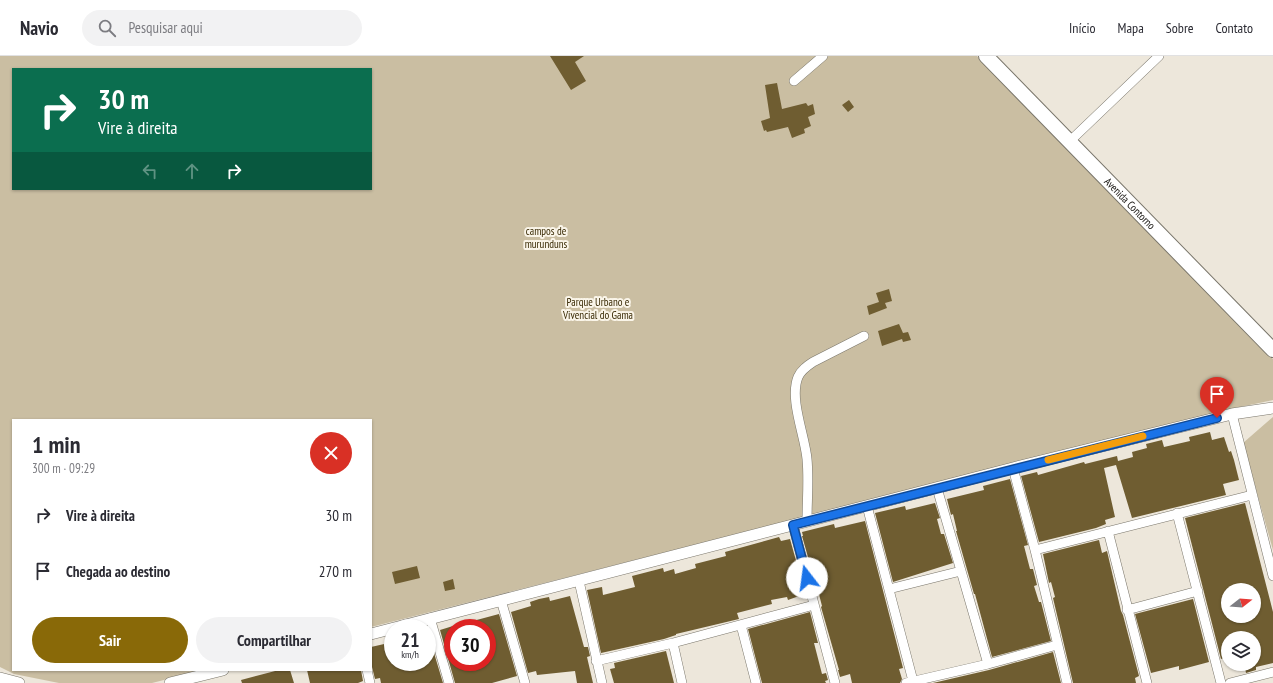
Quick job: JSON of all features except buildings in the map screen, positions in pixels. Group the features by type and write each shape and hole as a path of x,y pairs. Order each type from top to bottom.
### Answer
{"main road":[{"name":"Avenida Contorno","path":"986,56 1273,350"}],"street":[{"path":"794,81 823,56"},
{"path":"1069,142 1159,56"},
{"path":"807,521 807,462 796,398 796,385 798,377 806,367 813,362 864,336"},
{"path":"372,634 1013,468 1232,414 1273,408"},
{"path":"1232,414 1273,576"},
{"path":"1013,468 1035,550 1067,683"},
{"path":"937,488 988,664"},
{"path":"1035,550 1252,494"},
{"path":"867,506 889,589 910,682 988,664 1057,645"},
{"path":"1177,513 1221,683"},
{"path":"793,525 835,683"},
{"path":"1108,531 1127,610 1147,683"},
{"path":"889,589 961,571"},
{"path":"579,581 602,683"},
{"path":"1127,610 1198,590"},
{"path":"501,600 524,683"},
{"path":"596,661 673,643 814,605"},
{"path":"430,618 449,683"},
{"path":"741,625 756,683"},
{"path":"673,643 682,683"},
{"path":"170,683 219,671"},
{"path":"367,671 370,683"},
{"path":"1230,683 1273,672"},
{"path":"0,678 19,683"}],"green space":[{"name":"Parque Urbano e Vivencial do Gama","path":"0,56 977,56 1273,359 1273,400 1221,411 402,619 384,619 384,624 372,627 372,419 12,419 12,671 199,671 152,683 59,683 14,674 0,667"},
{"path":"1273,417 1273,550 1243,443"}],"slow traffic":[{"path":"1048,460 1143,436"}],"route":[{"path":"807,578 793,525 1013,468 1217,418"}],"park label":[{"name":"campos de murunduns","path":"546,237"}]}
